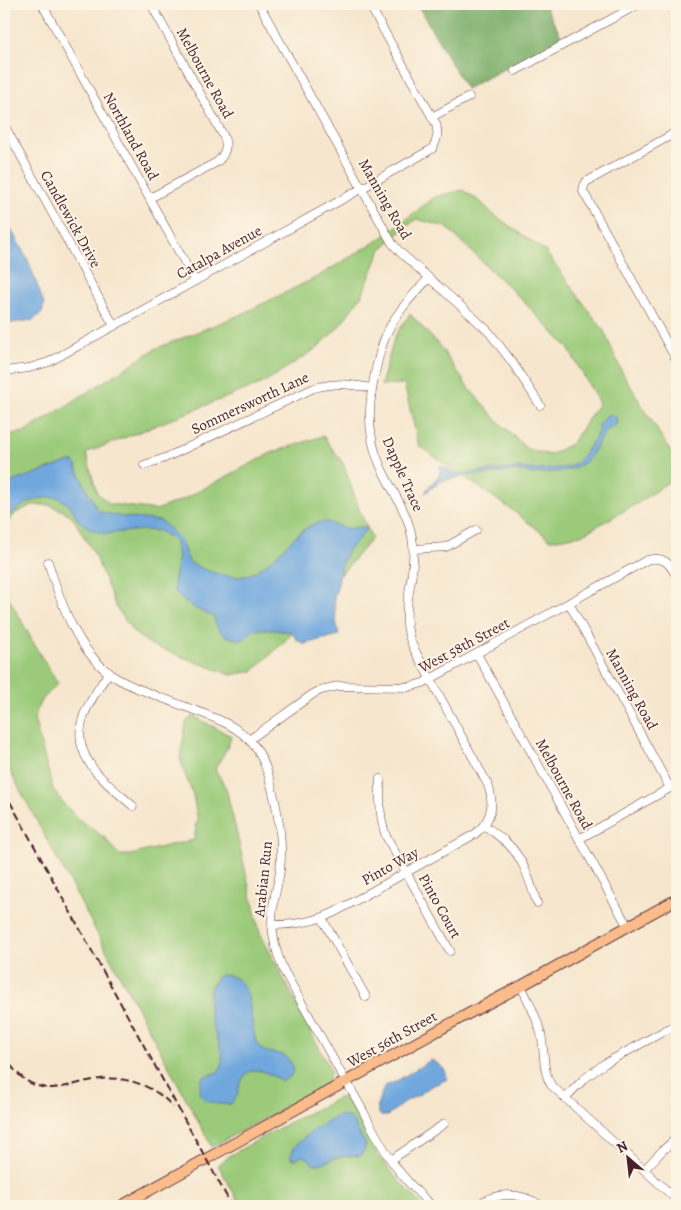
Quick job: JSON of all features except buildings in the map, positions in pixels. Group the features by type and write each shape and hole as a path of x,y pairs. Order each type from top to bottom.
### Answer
{"main road":[{"name":"West 56th Street","path":"121,1206 677,899"}],"street":[{"name":"Northland Road","path":"42,4 195,281"},
{"name":"Melbourne Road","path":"150,198 217,162 226,148 224,135 151,4"},
{"name":"Manning Road","path":"260,4 394,247 489,332 508,356 540,405"},
{"path":"369,4 432,117 469,97"},
{"path":"515,71 639,4"},
{"name":"Catalpa Avenue","path":"12,370 29,368 48,362 428,152 437,140 438,131 432,117"},
{"name":"Candlewick Drive","path":"4,125 114,326"},
{"path":"677,144 675,133 586,182 583,188 583,194 677,361"},
{"name":"Dapple Trace","path":"429,278 402,308 388,329 380,350 372,388 369,416 370,427 374,448 382,469 405,513 410,527 414,549 413,571 406,608 406,626 409,637 412,646 489,787 492,804 490,816 484,826"},
{"name":"Sommersworth Lane","path":"144,465 165,458 314,388 349,384 372,388"},
{"path":"414,549 446,546 476,530"},
{"name":"West 58th Street","path":"249,740 321,690 338,686 409,687 419,684 478,654 647,560 654,558 670,565 677,577"},
{"name":"Arabian Run","path":"48,562 61,600 77,633 91,655 109,672 118,679 133,686 222,721 236,729 260,753 268,772 281,828 280,870 273,905 272,925 274,942 282,966 391,1160 408,1183 432,1206"},
{"name":"Manning Road","path":"569,604 674,786"},
{"name":"Melbourne Road","path":"478,654 628,927"},
{"path":"109,672 84,715 81,728 81,744 84,755 93,769 133,806"},
{"name":"Pinto Court","path":"380,780 382,826 450,952"},
{"path":"578,839 674,786"},
{"path":"484,826 505,841 516,854 525,868 537,903"},
{"name":"Pinto Way","path":"272,925 305,923 335,912 476,834 484,826"},
{"path":"322,918 366,997"},
{"path":"521,986 541,1030 546,1076 551,1085 677,1200"},
{"path":"565,1098 584,1079 604,1064 677,1024"},
{"path":"391,1160 444,1124"},
{"path":"644,1170 677,1138"},
{"path":"476,1206 496,1196 512,1195 526,1198 542,1206"}],"green space":[{"path":"417,4 544,4 562,38 466,89"},
{"path":"463,190 545,251 604,331 623,374 677,462 677,476 638,503 581,535 551,540 512,510 419,446 404,384 381,385 395,336 410,314 439,345 467,386 495,418 527,449 550,455 571,444 599,403 568,348 522,300 446,227 416,219 381,249 362,295 338,328 317,348 265,382 86,453 97,493 110,504 156,510 182,500 271,453 323,436 343,463 360,512 372,538 283,643 253,671 231,675 153,646 134,633 116,607 94,553 71,515 50,505 32,505 16,513 4,527 4,435 25,432 155,349 242,314 317,277 380,239 435,197"},
{"path":"4,589 39,653 58,683 40,702 34,719 53,789 63,803 80,820 105,838 119,855 130,855 194,840 195,825 198,822 193,795 180,758 186,722 193,716 231,736 227,748 215,769 226,788 260,933 331,1071 327,1084 212,1147 4,760"},
{"path":"341,1097 350,1104 377,1154 398,1180 424,1206 241,1206 218,1165 229,1156 288,1123"}],"water":[{"path":"4,217 28,260 44,304 42,313 33,320 4,324"},
{"path":"607,415 616,417 616,425 606,431 585,462 574,468 558,472 532,474 523,471 513,471 473,475 441,481 425,493 440,473 439,466 456,474 521,468 537,470 568,467 582,457 595,438 599,429 598,425"},
{"path":"68,462 74,462 76,465 98,511 124,517 161,521 180,539 189,562 226,576 248,575 254,572 272,559 299,533 319,522 348,528 368,528 348,550 341,566 334,597 339,635 304,644 296,639 292,632 264,629 253,630 243,640 223,634 217,627 214,617 184,601 174,591 178,556 175,543 160,531 142,530 104,534 90,529 79,521 70,506 58,497 41,498 29,502 4,520 4,486"},
{"path":"221,975 232,977 240,982 245,990 249,999 256,1041 260,1047 264,1051 285,1056 294,1069 290,1077 282,1081 265,1072 254,1070 250,1072 241,1082 238,1094 231,1104 217,1104 207,1101 201,1095 200,1090 203,1077 217,1072 222,1064 221,1052 209,1011 209,994 212,985 216,978"},
{"path":"431,1060 440,1065 447,1075 447,1079 406,1101 387,1116 381,1116 378,1105 385,1086"},
{"path":"338,1115 351,1118 366,1145 361,1156 336,1158 315,1164 312,1164 309,1159 303,1156 295,1159 291,1158 296,1145 302,1139"}],"railway":[{"path":"4,791 232,1206"},
{"path":"4,1054 14,1070 35,1085 52,1088 110,1078 120,1079 149,1088 158,1093 173,1107"}]}
